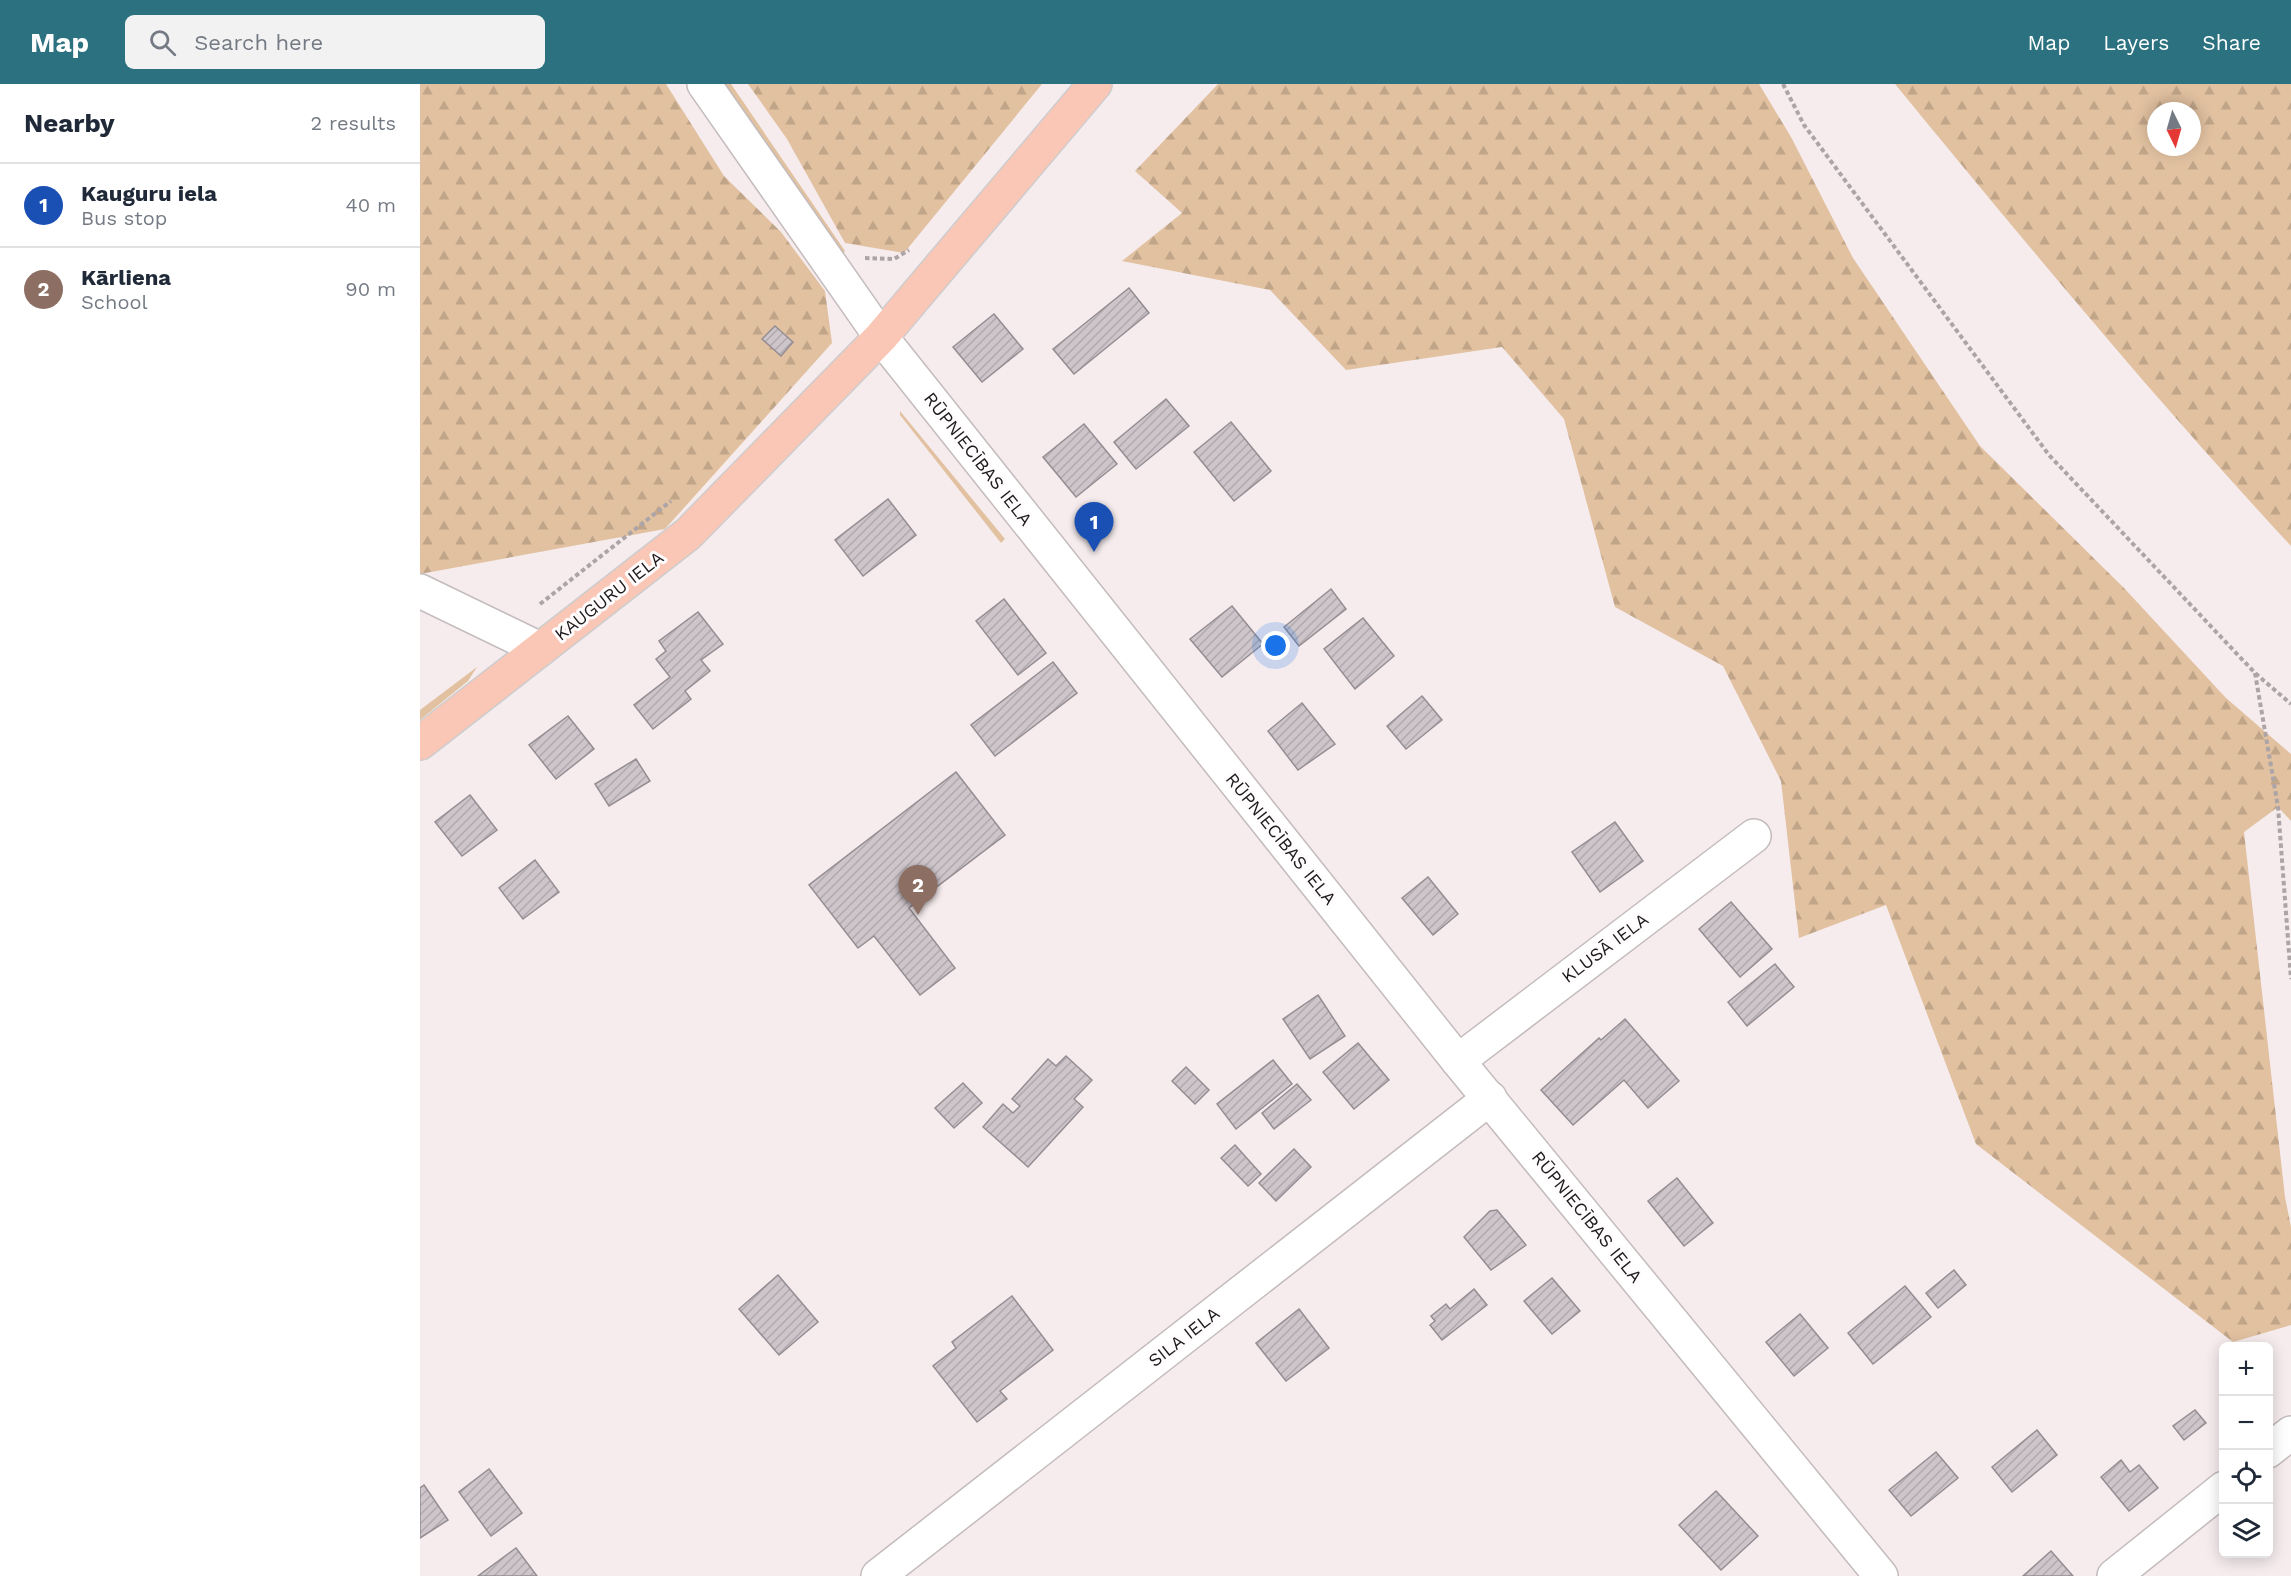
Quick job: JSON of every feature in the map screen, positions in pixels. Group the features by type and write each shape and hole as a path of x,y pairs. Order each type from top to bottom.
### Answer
{"main road":[{"name":"KAUGURU IELA","path":"420,743 688,534 881,337 1095,84"}],"street":[{"name":"RŪPNIECĪBAS IELA","path":"704,84 881,337 1458,1061 1881,1576"},
{"path":"420,591 540,649"},
{"name":"KLUSĀ IELA","path":"1458,1061 1754,836"},
{"name":"SILA IELA","path":"878,1576 1490,1098"},
{"path":"2269,1450 2291,1433"},
{"path":"2114,1576 2219,1491"}],"path":[{"path":"1783,84 1804,125 2049,455 2255,673 2291,704"},
{"path":"542,602 680,494"},
{"path":"2255,673 2278,807 2291,979"}],"green space":[{"path":"420,84 666,84 724,176 781,232 825,291 832,343 665,529 420,574"},
{"path":"723,84 731,84 845,251 842,256"},
{"path":"748,84 1042,84 904,253 845,243 787,139"},
{"path":"1218,84 1759,84 1791,137 1853,258 1980,446 2124,588 2226,698 2291,754 2291,821 2278,807 2244,832 2285,1197 2291,1227 2291,1325 2233,1342 1976,1144 1886,905 1799,938 1781,781 1723,666 1615,607 1564,419 1502,347 1346,370 1270,290 1122,261 1182,213 1135,171"},
{"path":"1895,84 2291,84 2291,546 2139,376"},
{"path":"900,411 1005,539 1001,543 900,415"},
{"path":"477,667 468,681 420,720 420,710"}],"building":[{"path":"1129,288 1149,313 1074,374 1053,349"},
{"path":"994,314 1023,349 982,382 953,347"},
{"path":"775,326 793,342 781,356 762,339"},
{"path":"1166,399 1189,426 1136,469 1114,442"},
{"path":"1231,422 1271,471 1234,501 1194,452"},
{"path":"1084,424 1117,464 1076,497 1043,457"},
{"path":"888,499 916,535 863,576 835,540"},
{"path":"1331,589 1346,609 1299,646 1284,627"},
{"path":"1004,599 1046,653 1018,675 976,621"},
{"path":"1232,606 1263,644 1222,677 1190,639"},
{"path":"698,612 723,644 701,660 710,671 685,691 691,699 653,729 634,705 670,677 656,659 666,651 659,641"},
{"path":"1363,618 1394,656 1355,689 1324,649"},
{"path":"1053,662 1077,693 995,756 971,725"},
{"path":"1422,696 1442,720 1406,749 1387,726"},
{"path":"1302,703 1335,744 1298,770 1268,731"},
{"path":"568,716 594,749 556,779 529,745"},
{"path":"636,759 650,781 609,806 595,784"},
{"path":"956,772 1005,835 909,908 955,968 920,995 874,936 858,948 809,885"},
{"path":"470,795 497,830 462,856 435,822"},
{"path":"1615,822 1643,861 1600,892 1572,852"},
{"path":"535,860 559,892 523,919 499,888"},
{"path":"1428,877 1458,914 1433,935 1402,898"},
{"path":"1731,902 1772,949 1740,977 1699,929"},
{"path":"1775,964 1794,987 1747,1026 1728,1002"},
{"path":"1318,995 1345,1036 1310,1059 1283,1019"},
{"path":"1625,1019 1679,1081 1648,1108 1624,1080 1573,1125 1541,1090 1599,1038 1601,1040"},
{"path":"1358,1043 1389,1080 1354,1109 1323,1072"},
{"path":"1066,1056 1092,1080 1074,1099 1083,1107 1028,1167 983,1127 1003,1104 1013,1113 1020,1106 1012,1099 1048,1059 1056,1066"},
{"path":"1273,1060 1292,1084 1236,1129 1217,1104"},
{"path":"1186,1067 1209,1090 1195,1104 1172,1081"},
{"path":"963,1083 982,1103 954,1128 935,1108"},
{"path":"1297,1084 1311,1100 1274,1129 1262,1113"},
{"path":"1235,1145 1261,1174 1248,1186 1221,1158"},
{"path":"1294,1149 1311,1167 1276,1201 1259,1183"},
{"path":"1677,1178 1713,1223 1684,1246 1648,1201"},
{"path":"1497,1210 1526,1245 1491,1270 1464,1237 1490,1211"},
{"path":"1954,1270 1966,1285 1938,1308 1926,1293"},
{"path":"778,1275 818,1322 779,1355 739,1309"},
{"path":"1552,1278 1580,1311 1552,1334 1524,1301"},
{"path":"1905,1286 1931,1317 1873,1364 1848,1333"},
{"path":"1474,1289 1487,1305 1442,1340 1430,1325 1435,1321 1431,1316 1446,1304 1450,1309"},
{"path":"1012,1296 1053,1350 1000,1391 1007,1399 977,1422 933,1366 956,1348 952,1342"},
{"path":"1299,1309 1329,1348 1286,1381 1256,1343"},
{"path":"1800,1314 1828,1348 1794,1376 1766,1342"},
{"path":"2195,1410 2206,1423 2184,1440 2173,1426"},
{"path":"2037,1430 2057,1455 2012,1492 1992,1467"},
{"path":"1936,1452 1958,1478 1911,1516 1889,1490"},
{"path":"2121,1460 2130,1472 2139,1465 2158,1488 2129,1511 2101,1477"},
{"path":"489,1469 522,1513 491,1536 459,1492"},
{"path":"424,1485 448,1520 420,1538 420,1488"},
{"path":"1716,1491 1758,1536 1721,1570 1679,1525"},
{"path":"516,1548 537,1576 478,1576"},
{"path":"2051,1551 2073,1576 2023,1576"}],"place":[{"name":"Kauguru iela","path":"1094,552"},
{"name":"Kārliena","path":"918,915"}]}
